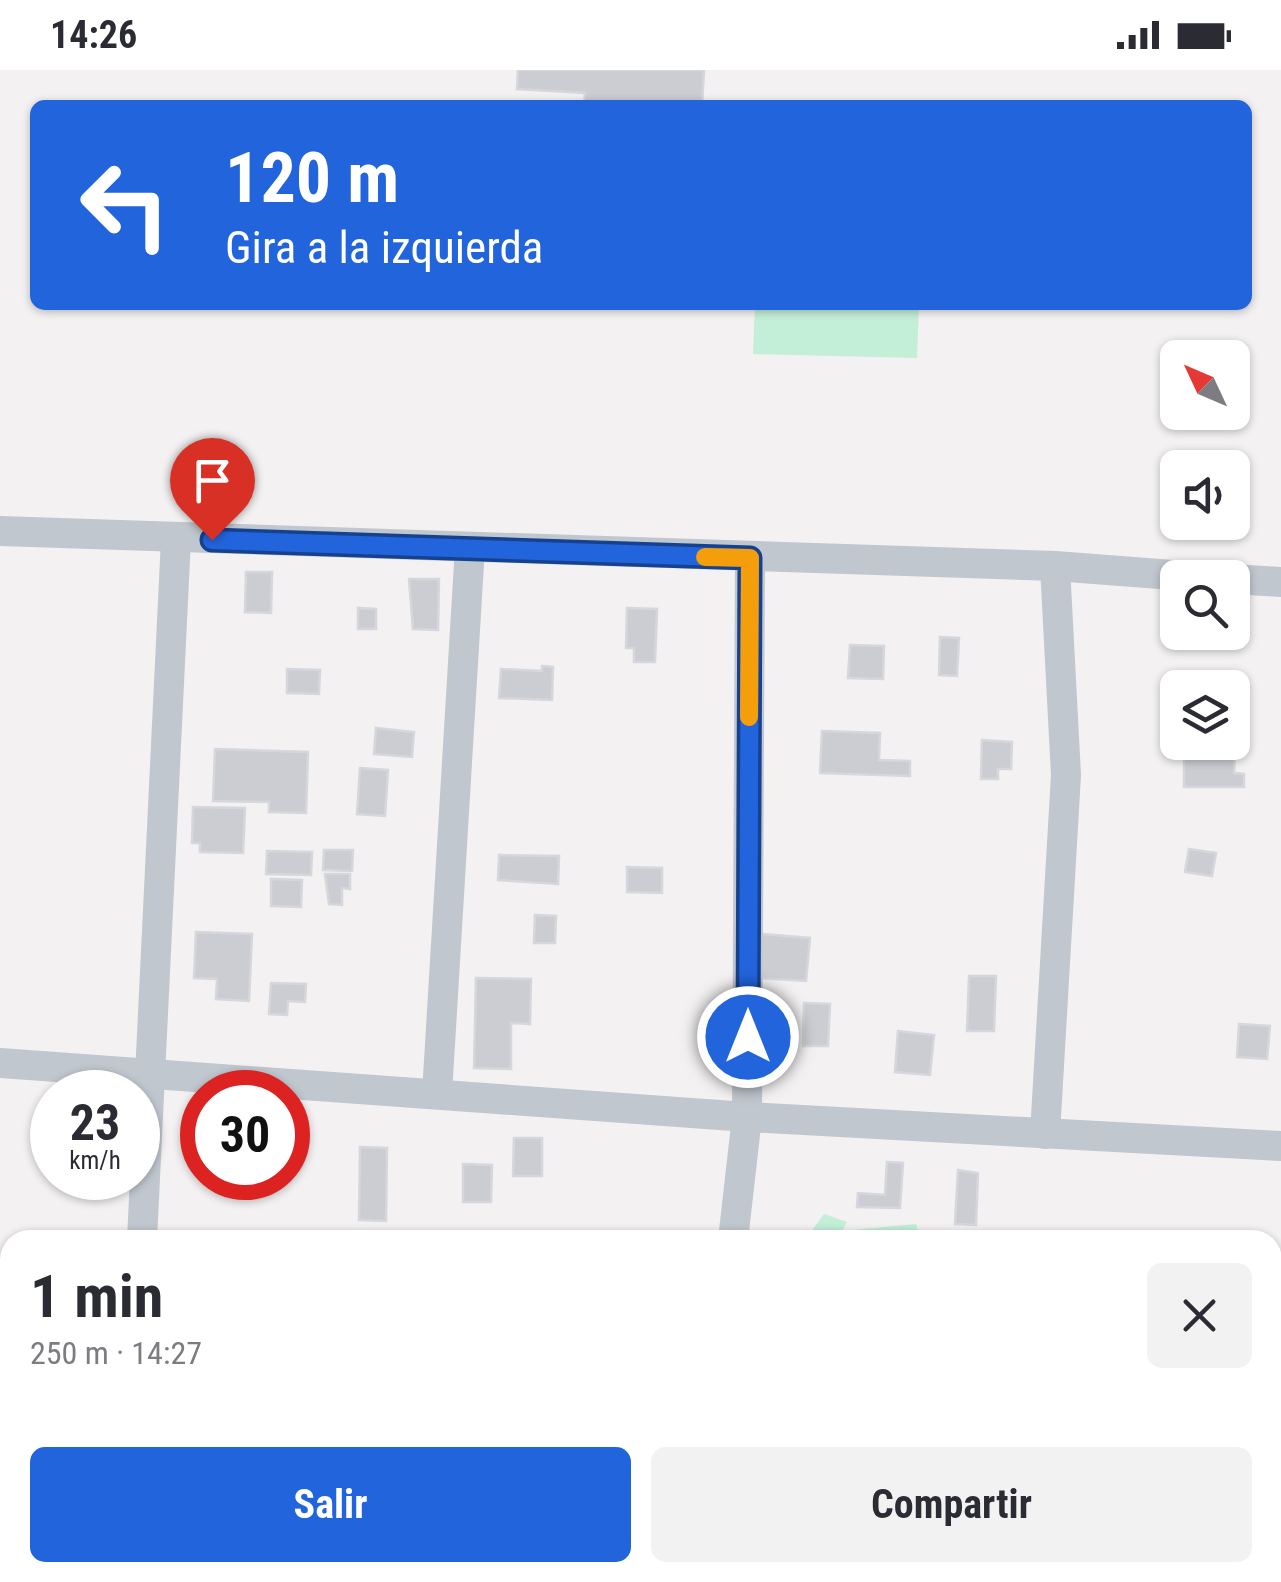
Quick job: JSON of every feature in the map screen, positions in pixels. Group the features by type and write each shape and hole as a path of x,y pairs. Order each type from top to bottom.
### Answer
{"street":[{"path":"0,531 1056,566 1160,574"},
{"path":"150,1070 176,539"},
{"path":"437,1094 470,547"},
{"path":"735,1230 748,1116 750,558"},
{"path":"1045,1134 1066,775 1056,566"},
{"path":"1250,580 1281,582"},
{"path":"0,1063 95,1070"},
{"path":"160,1075 748,1116 1281,1146"},
{"path":"142,1230 144,1200"}],"green space":[{"path":"755,310 919,310 917,358 753,354"},
{"path":"824,1214 847,1222 843,1230 812,1230"},
{"path":"916,1224 918,1230 853,1230"}],"building":[{"path":"518,70 704,70 702,100 584,100 585,93 517,89"},
{"path":"246,572 272,572 271,613 245,612"},
{"path":"409,579 439,579 438,630 413,629"},
{"path":"358,608 376,609 376,629 358,629"},
{"path":"627,608 657,609 655,662 634,662 634,648 626,648"},
{"path":"940,637 959,638 957,676 939,675"},
{"path":"850,645 884,646 883,679 848,678"},
{"path":"542,666 553,667 552,700 499,698 501,669 542,671"},
{"path":"287,669 320,670 319,694 287,693"},
{"path":"376,728 414,732 412,757 374,754"},
{"path":"822,731 880,733 879,760 910,761 910,776 820,773"},
{"path":"982,740 1012,742 1011,769 998,769 998,779 981,779"},
{"path":"215,749 308,752 306,813 269,812 269,802 213,801"},
{"path":"1184,760 1234,760 1234,773 1244,774 1244,787 1184,787"},
{"path":"360,768 388,770 385,816 357,814"},
{"path":"193,807 245,808 243,853 200,852 200,843 192,843"},
{"path":"1189,849 1216,853 1212,876 1185,872"},
{"path":"324,850 353,850 352,871 323,870"},
{"path":"267,851 312,852 311,875 266,874"},
{"path":"499,855 559,856 558,884 498,880"},
{"path":"627,867 662,868 662,893 627,892"},
{"path":"325,874 350,874 350,889 342,888 342,905 329,904"},
{"path":"271,879 302,880 301,907 271,906"},
{"path":"535,915 556,916 555,943 534,943"},
{"path":"196,932 252,934 249,1001 216,999 217,979 194,978"},
{"path":"762,934 810,938 806,981 760,978"},
{"path":"969,976 996,976 994,1031 967,1031"},
{"path":"476,978 531,979 530,1024 511,1023 511,1069 474,1068"},
{"path":"271,983 306,984 305,1002 288,1001 287,1015 269,1014"},
{"path":"804,1003 830,1004 828,1046 803,1046"},
{"path":"1239,1024 1270,1026 1267,1059 1237,1057"},
{"path":"898,1031 934,1035 930,1075 895,1072"},
{"path":"514,1138 542,1138 542,1176 513,1176"},
{"path":"360,1147 387,1148 386,1221 359,1220"},
{"path":"887,1162 903,1163 900,1208 857,1207 858,1193 885,1195"},
{"path":"463,1164 492,1165 491,1202 463,1202"},
{"path":"958,1170 978,1173 976,1225 955,1224"}],"slow traffic":[{"path":"705,557 750,558 749,717"}],"route":[{"path":"212,540 750,558 748,1037"}]}
